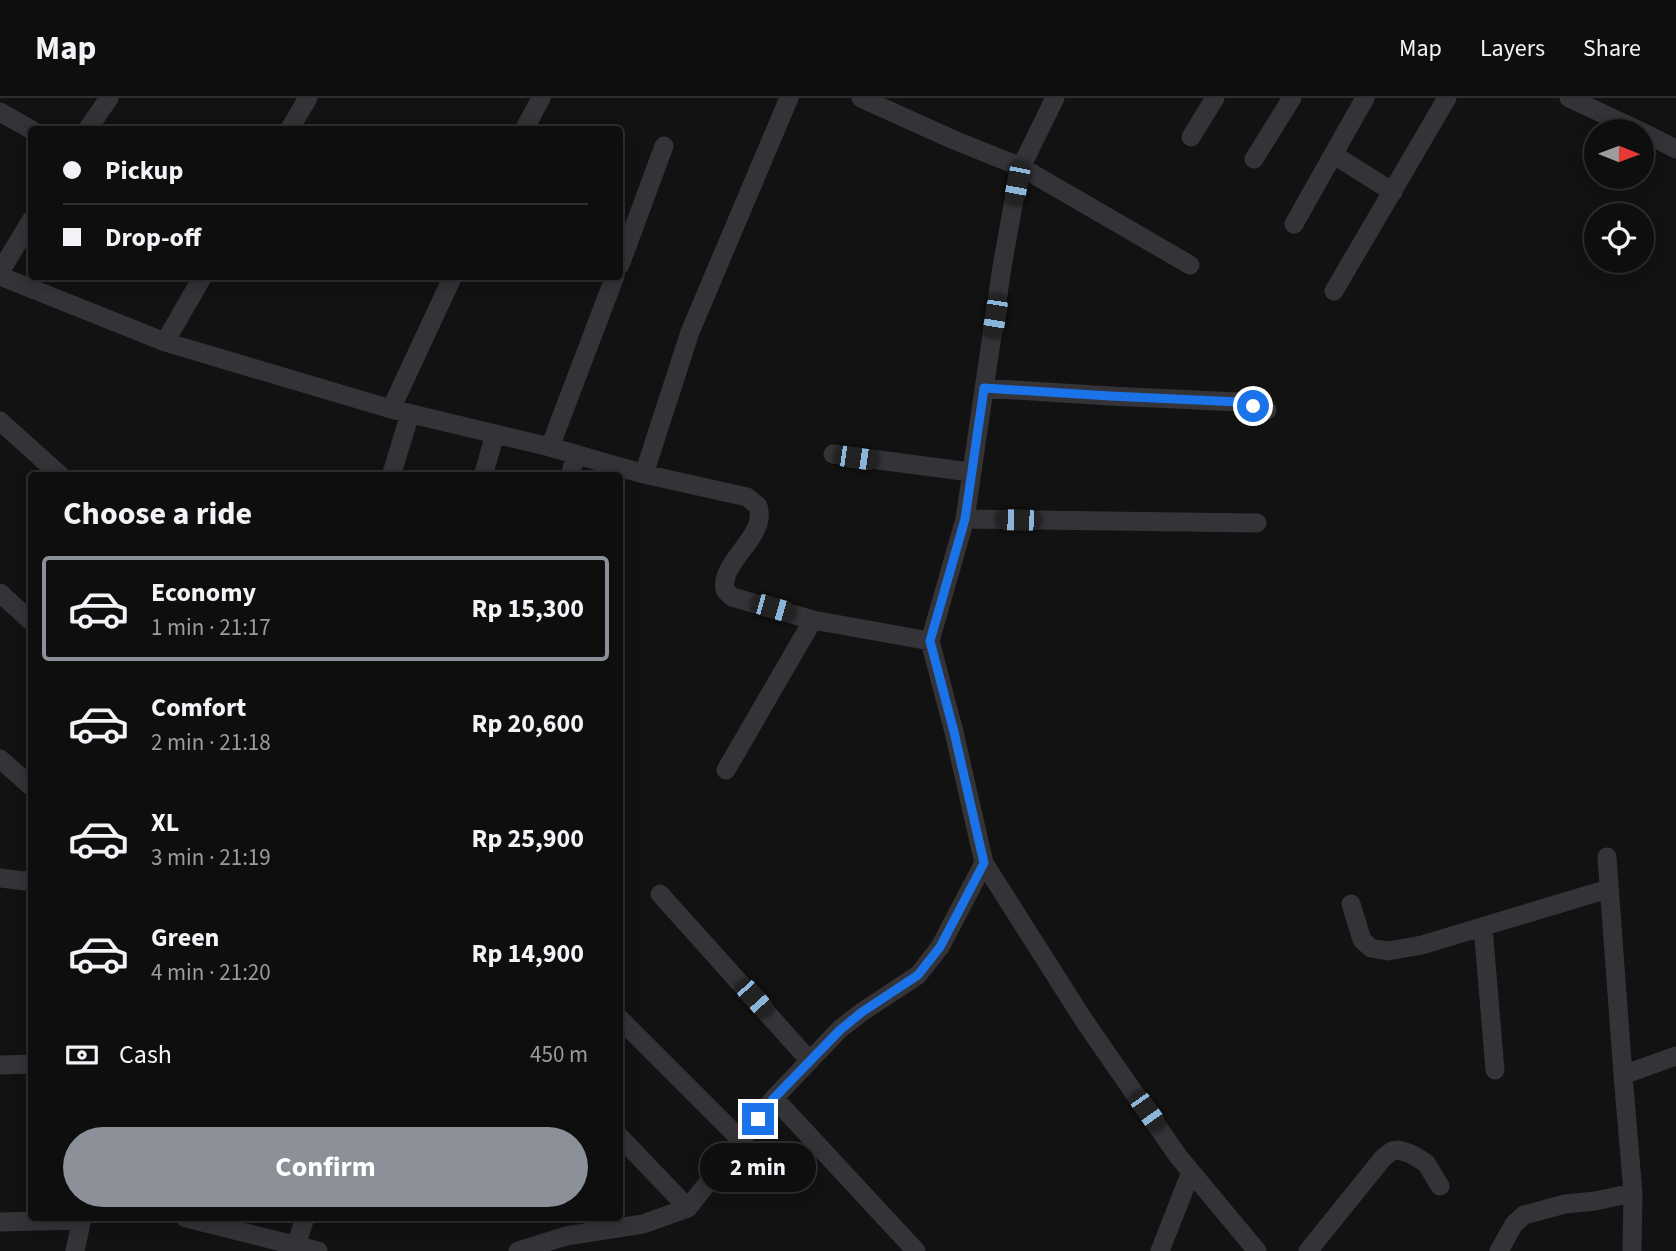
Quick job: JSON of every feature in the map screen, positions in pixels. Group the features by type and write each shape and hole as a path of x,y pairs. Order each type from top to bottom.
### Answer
{"street":[{"path":"90,126 109,98"},
{"path":"291,126 308,98"},
{"path":"526,126 541,98"},
{"path":"644,474 690,332 789,98"},
{"path":"861,98 1021,167 1190,265"},
{"path":"1055,98 1021,167 1002,267 965,519 930,641 984,863 1085,1021 1178,1156 1256,1251"},
{"path":"1191,137 1215,98"},
{"path":"1254,159 1292,98"},
{"path":"1294,224 1365,98"},
{"path":"1334,291 1447,98"},
{"path":"1569,98 1613,119"},
{"path":"0,112 28,128"},
{"path":"1654,138 1676,149"},
{"path":"623,257 664,146"},
{"path":"1334,155 1393,192"},
{"path":"28,226 0,274 165,342 400,412 550,447 644,474 747,497 758,506 759,518 756,528 724,578 725,590 732,597 813,620 930,641"},
{"path":"165,342 201,280"},
{"path":"392,472 400,412 451,280"},
{"path":"550,447 613,280"},
{"path":"984,388 1239,402 1267,410"},
{"path":"0,421 57,472"},
{"path":"484,472 495,434"},
{"path":"571,472 576,454"},
{"path":"833,454 971,472"},
{"path":"965,519 1257,523"},
{"path":"0,593 28,618"},
{"path":"726,770 813,620"},
{"path":"0,759 28,784"},
{"path":"1607,857 1633,1193 1632,1251"},
{"path":"518,1251 572,1244 688,1208 774,1098 840,1030 918,975 940,947 984,863"},
{"path":"0,878 28,881"},
{"path":"1351,904 1362,940 1371,948 1388,951 1422,945 1608,889"},
{"path":"660,894 810,1061"},
{"path":"1483,927 1494,1070"},
{"path":"623,1022 741,1140"},
{"path":"1623,1075 1676,1056"},
{"path":"0,1065 28,1064"},
{"path":"774,1098 916,1251"},
{"path":"623,1141 688,1208"},
{"path":"1308,1251 1383,1158 1392,1151 1411,1153 1426,1163 1440,1186"},
{"path":"1160,1251 1191,1172"},
{"path":"1499,1251 1514,1224 1524,1215 1565,1204 1633,1193"},
{"path":"0,1222 28,1221"},
{"path":"75,1251 82,1221"},
{"path":"198,1221 318,1251"},
{"path":"296,1245 304,1221"}],"route":[{"path":"758,1119 774,1098 840,1030 918,975 940,947 984,863 930,641 965,519 984,388 1239,402 1253,406"}]}
